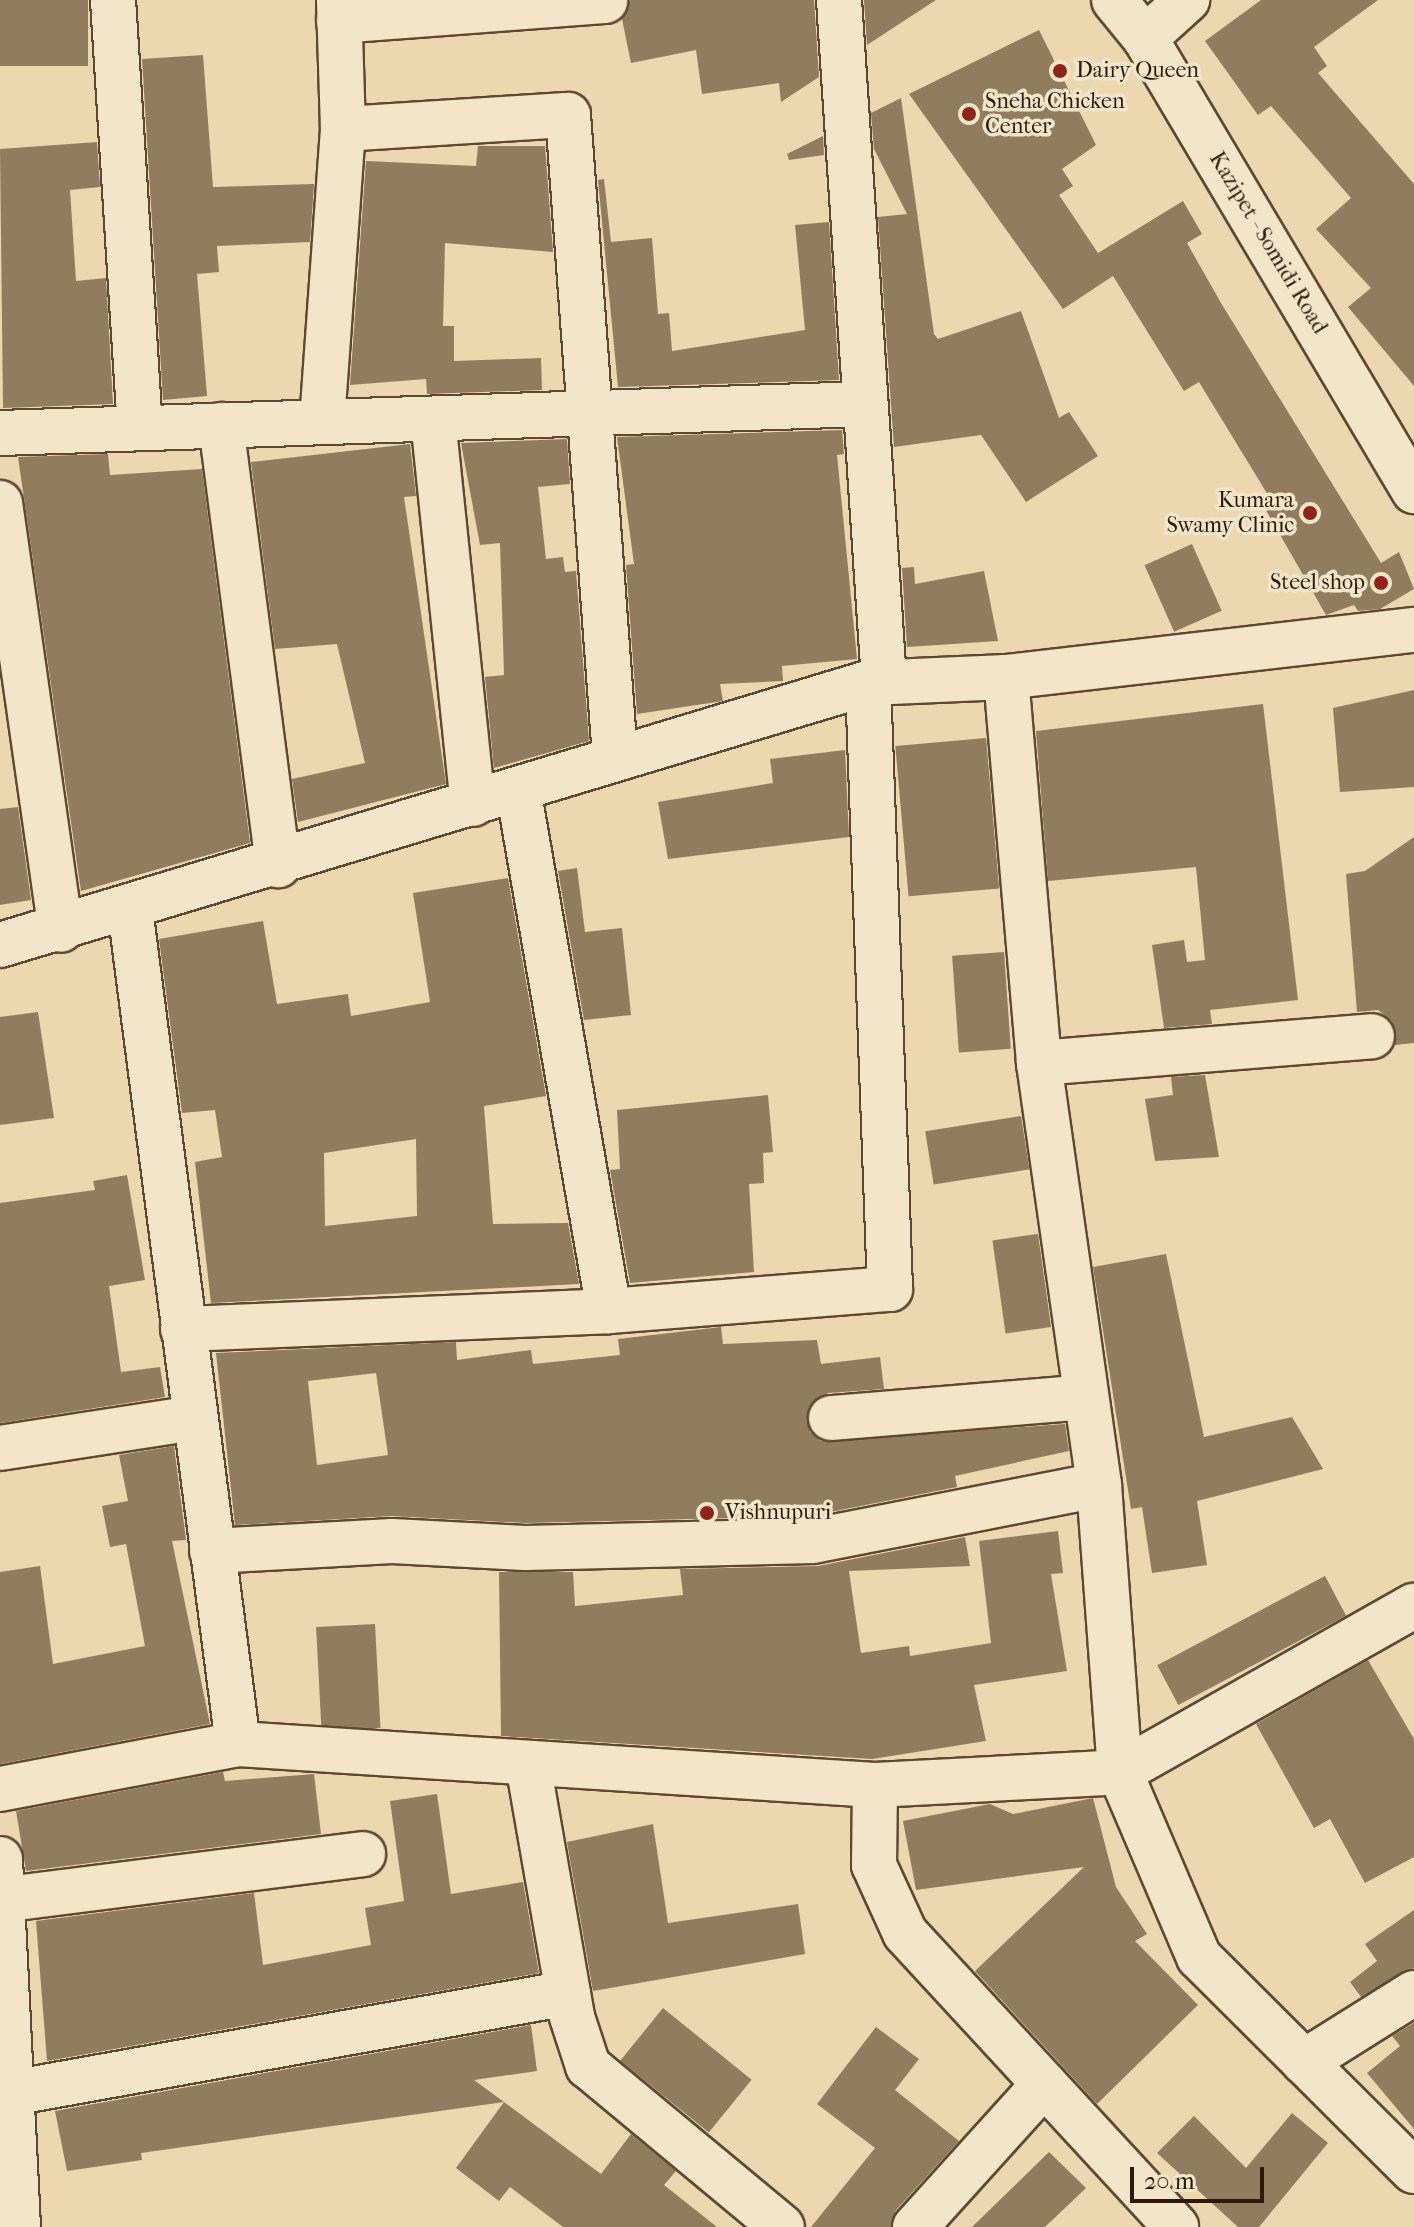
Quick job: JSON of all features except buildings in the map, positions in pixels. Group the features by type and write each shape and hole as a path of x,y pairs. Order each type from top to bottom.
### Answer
{"street":[{"path":"113,0 140,428"},
{"path":"183,1329 609,1311 890,1289 876,682 839,0"},
{"name":"Kazipet - Somidi Road","path":"1114,0 1145,38 1414,491"},
{"path":"1145,38 1187,0"},
{"path":"322,422 343,129 339,10 605,1"},
{"path":"343,129 568,115 615,756"},
{"path":"0,433 863,404"},
{"path":"433,419 473,804"},
{"path":"221,425 278,865"},
{"path":"0,503 61,930"},
{"path":"0,945 61,930 278,865 615,756 876,682 1006,677 1414,630"},
{"path":"1006,677 1039,1063 1099,1485 1120,1772 1199,1957 1414,2171"},
{"path":"518,789 609,1311"},
{"path":"130,909 238,1744"},
{"path":"1039,1063 1372,1036"},
{"path":"831,1418 1085,1397"},
{"path":"0,1448 194,1418"},
{"path":"212,1551 392,1541 525,1548 813,1541 1099,1485"},
{"path":"0,1789 238,1744 875,1785 1120,1772 1414,1606"},
{"path":"528,1764 568,1993 588,2066 782,2227"},
{"path":"875,1785 874,1865 905,1933 1176,2227"},
{"path":"18,2227 5,2094 2,1886 363,1854"},
{"path":"5,2094 568,1993"},
{"path":"1304,2062 1414,1993"},
{"path":"915,2227 1044,2084"}],"place":[{"name":"Dairy Queen","path":"1060,71"},
{"name":"Sneha Chicken Center","path":"969,114"},
{"name":"Kumara Swamy Clinic","path":"1310,513"},
{"name":"Steel shop","path":"1381,583"},
{"name":"Vishnupuri","path":"707,1513"}]}
